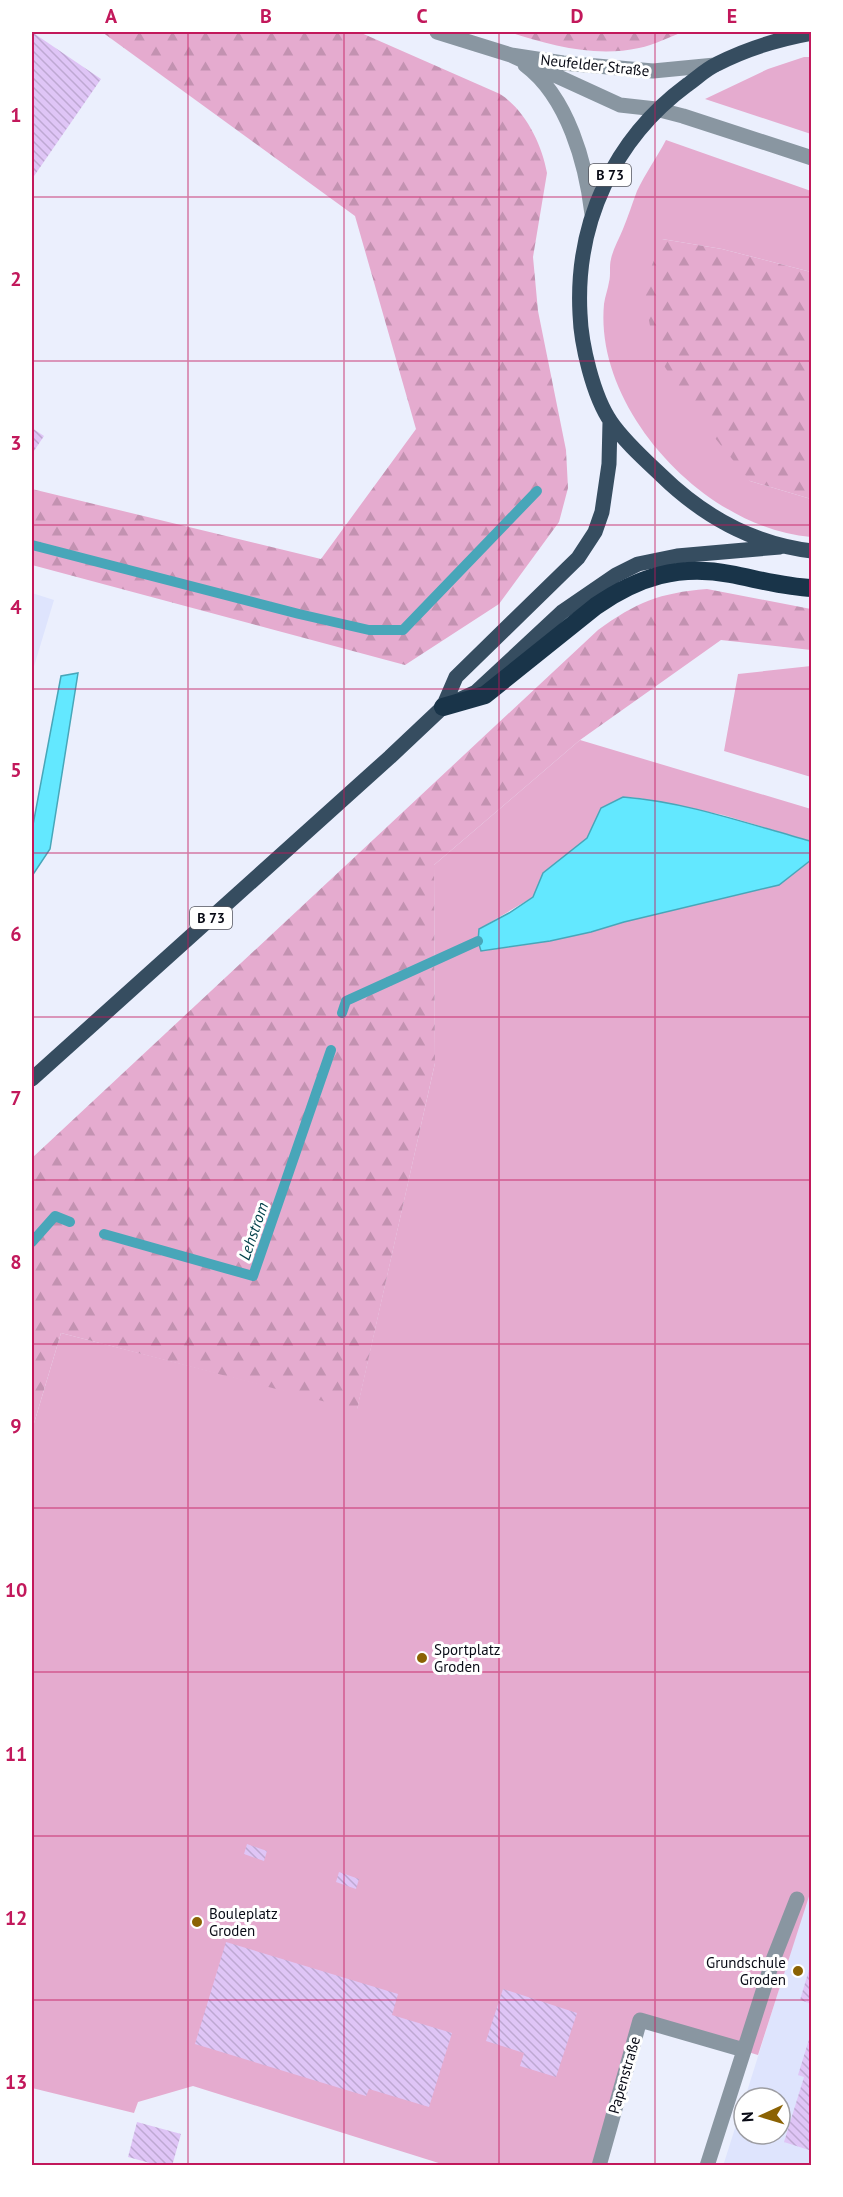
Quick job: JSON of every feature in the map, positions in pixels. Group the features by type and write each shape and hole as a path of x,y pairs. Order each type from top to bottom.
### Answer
{"highway":[{"path":"445,706 485,695 559,626 643,579 667,573 702,570 812,588"}],"main road":[{"name":"B 73","path":"780,547 740,532 694,505 610,422 597,393 581,335 580,274 592,214 616,162 656,109 715,65 778,40 812,33"},
{"name":"B 73","path":"32,1079 445,706 456,676 578,558 595,532 602,512 609,464 610,422"},
{"name":"B 73","path":"559,626 595,588 638,564 677,556 780,547 812,551"}],"street":[{"name":"Neufelder Straße","path":"437,32 511,55 631,71 671,70 715,65"},
{"name":"Neufelder Straße","path":"511,55 529,68 544,84 563,114 585,170 592,214"},
{"path":"511,55 620,105 656,109 683,116 812,158"},
{"path":"707,2166 773,1960 797,1899"},
{"name":"Papenstraße","path":"599,2166 640,2020 744,2050"}],"shaded area":[{"path":"32,593 54,600 32,673"},
{"name":"Grundschule Groden","path":"811,1887 811,2165 723,2166 732,2138 732,2146 792,2146 792,2086 749,2086"}],"green space":[{"path":"102,32 359,32 500,94 525,118 537,139 547,173 533,257 538,311 566,450 568,488 559,522 499,604 405,665 32,565 32,489 321,559 416,429 355,216"},
{"path":"509,32 683,32 645,47 606,52 573,49"},
{"path":"804,57 811,57 811,134 705,99 768,69"},
{"path":"666,140 811,191 811,272 722,249 662,239 750,481 811,499 811,537 772,529 733,512 697,488 665,458 638,423 618,384 606,344 604,304 610,279 610,262 637,191"},
{"path":"662,239 722,249 811,272 811,499 750,481 697,416 655,352 643,289"},
{"path":"707,589 811,609 811,650 721,640 580,740 434,865 435,1063 357,1410 61,1333 32,1430 32,1158 598,630 625,612 649,600 675,593"},
{"path":"811,666 811,777 724,751 738,674"},
{"name":"Sportplatz Groden","path":"580,740 811,809 811,843 723,815 639,798 623,797 601,808 587,838 543,873 533,897 479,929 478,941 482,951 550,941 591,932 779,885 811,860 812,1887 758,2055 640,2020 599,2166 445,2165 193,2086 138,2102 134,2113 32,2088 32,1430 61,1333 357,1409 435,1063 434,865"}],"water":[{"path":"78,673 50,849 32,876 32,830 61,676"},
{"path":"623,797 694,809 810,841 811,860 779,885 591,932 550,941 481,951 478,941 479,929 533,897 543,873 587,838 601,808"}],"building":[{"path":"32,32 101,79 32,179"},
{"path":"32,428 44,436 32,454"},
{"path":"247,1844 267,1851 264,1861 244,1854"},
{"path":"339,1872 359,1879 356,1889 336,1882"},
{"path":"226,1942 398,1994 392,2015 452,2033 429,2107 369,2089 366,2096 195,2044"},
{"path":"812,1963 812,2004 800,2000"},
{"path":"503,1989 577,2013 556,2077 520,2066 524,2053 486,2041"},
{"path":"812,2033 812,2151 792,2145 792,2116 804,2077 798,2075"},
{"path":"137,2122 181,2134 172,2166 161,2166 128,2157"}],"waterway":[{"path":"32,545 299,614 369,630 403,630 537,491"},
{"name":"Lehstrom","path":"342,1013 346,1001 478,941"},
{"name":"Lehstrom","path":"104,1234 253,1276 331,1050"},
{"name":"Lehstrom","path":"32,1242 55,1216 70,1222"}],"place":[{"name":"Sportplatz Groden","path":"422,1658"},
{"name":"Bouleplatz Groden","path":"197,1922"},
{"name":"Grundschule Groden","path":"798,1971"}]}
